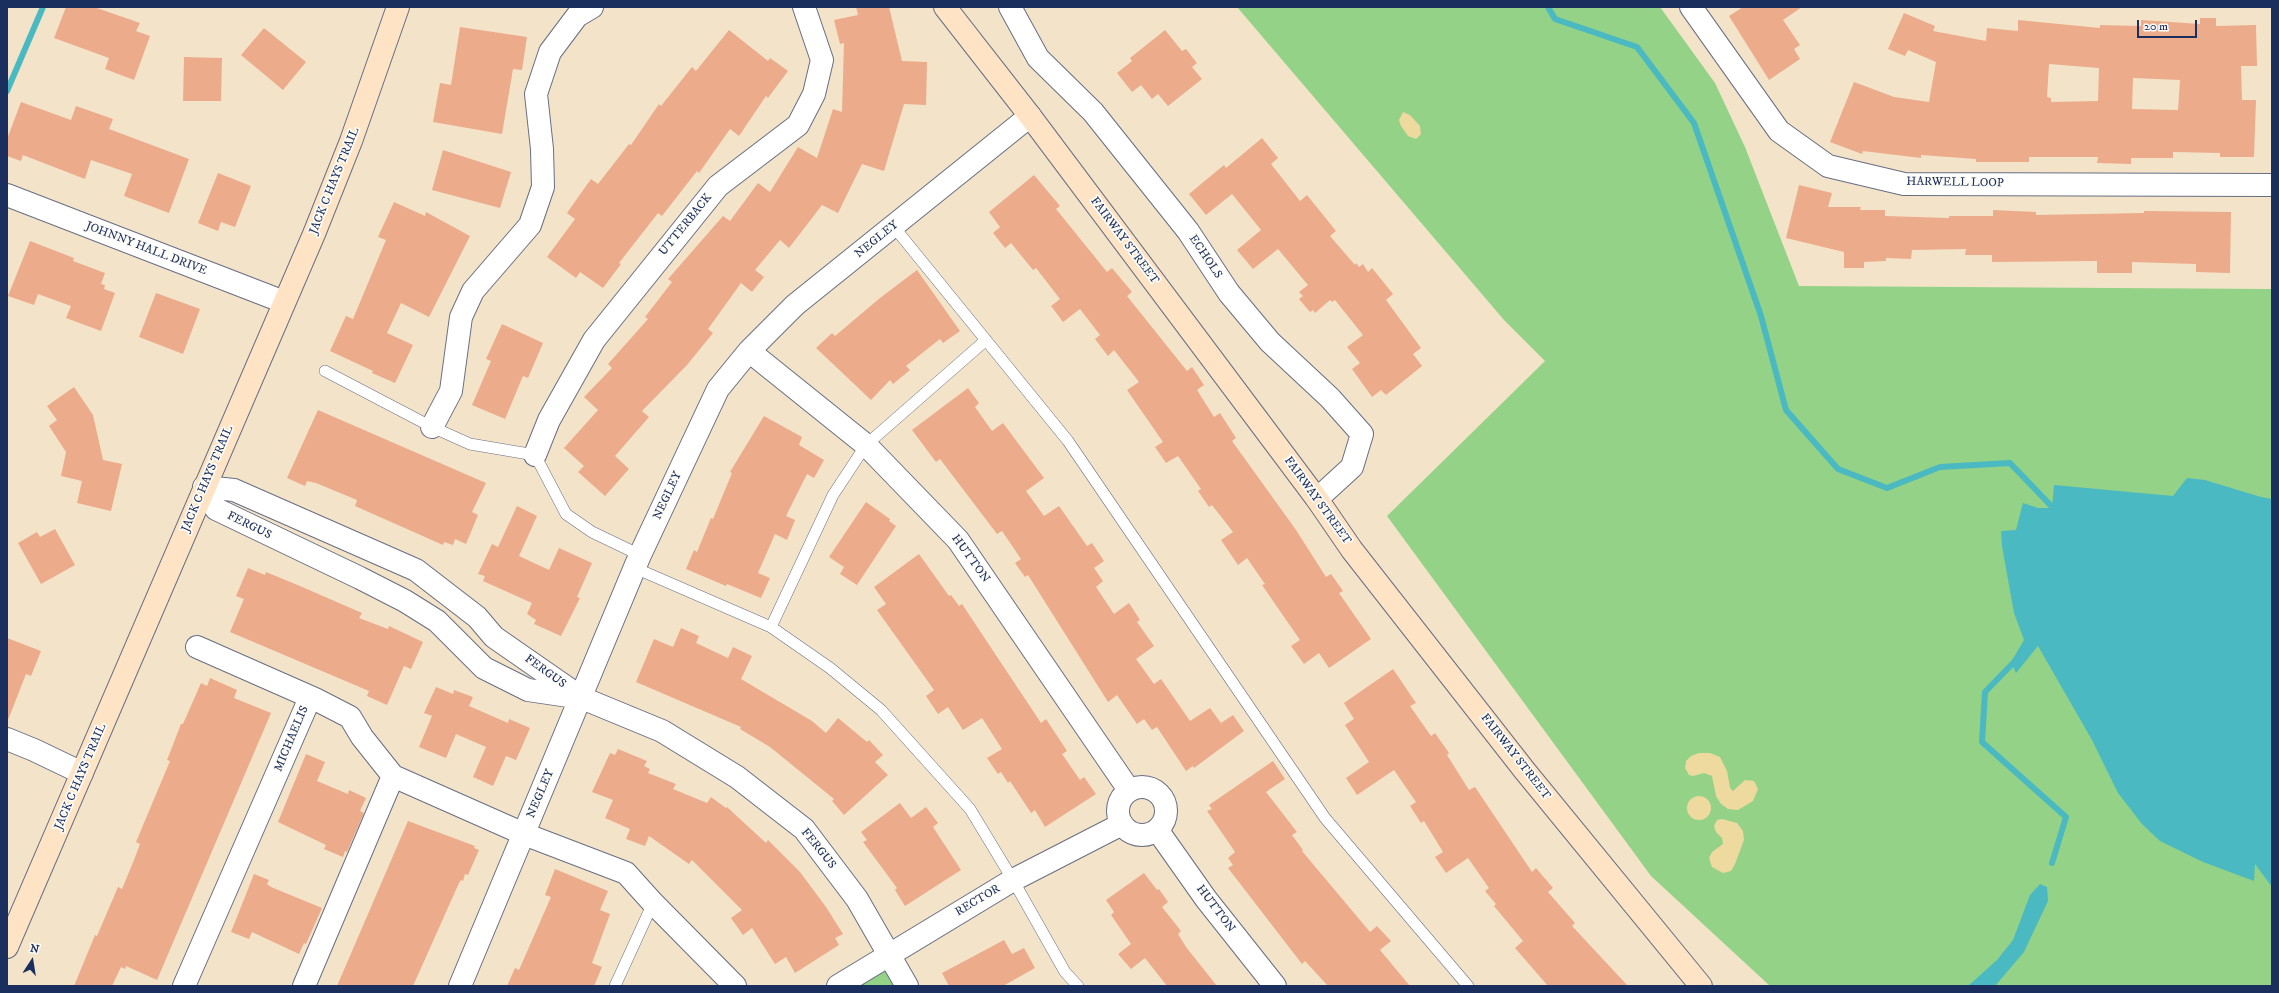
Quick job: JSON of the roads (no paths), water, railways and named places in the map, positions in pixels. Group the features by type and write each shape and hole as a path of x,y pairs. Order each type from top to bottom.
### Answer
{"street":[{"name":"JACK C HAYS TRAIL","path":"7,947 284,302 351,141 398,7"},
{"path":"432,427 451,391 461,317 473,291 530,225 543,187 542,149 536,94 550,52 577,16 592,7"},
{"name":"UTTERBACK","path":"535,454 549,420 599,334 718,186 798,125 814,94 822,60 804,7"},
{"name":"FAIRWAY STREET","path":"945,7 1030,116 1317,499 1352,550 1525,771 1701,986"},
{"name":"ECHOLS","path":"1010,7 1038,58 1092,112 1188,231 1229,293 1249,318 1270,342 1330,398 1362,434 1352,467 1317,499"},
{"name":"HARWELL LOOP","path":"1691,7 1779,131 1828,166 1904,184 2272,185"},
{"name":"NEGLEY","path":"460,986 638,562 718,389 749,351 795,305 894,227 1030,116"},
{"name":"JOHNNY HALL DRIVE","path":"7,195 284,302"},
{"name":"HUTTON","path":"749,351 866,446 958,540 1129,790"},
{"name":"FERGUS","path":"204,487 216,509 405,601 437,621 484,668 528,690 582,698"},
{"name":"FERGUS","path":"204,487 234,490 416,570 477,617 494,637 582,698 662,731 737,777 804,829 858,899 907,986"},
{"path":"197,647 315,699"},
{"name":"MICHAELIS","path":"186,985 309,700 315,699 350,717 362,737 393,776"},
{"path":"7,740 34,750 82,773"},
{"path":"304,986 393,776 524,834 626,873 653,903 735,986"},
{"path":"1144,786 1159,794 1165,801 1167,817 1158,831 1145,836 1136,835 1122,824 1117,809 1119,802 1129,790 1144,786"},
{"name":"RECTOR","path":"838,986 1013,880 1122,824"},
{"name":"HUTTON","path":"1158,831 1206,899 1275,986"}],"lane":[{"path":"894,227 1068,441 1325,818 1468,986"},
{"path":"771,627 833,495 866,446 986,340"},
{"path":"325,371 432,427 470,444 535,454 566,514 638,562 771,627 830,668 881,710 970,809 1013,880 1065,972 1078,986"},
{"path":"615,986 653,903"}],"water":[{"path":"2187,478 2205,480 2272,499 2272,887 2255,864 2254,881 2203,862 2160,841 2142,824 2118,793 2092,740 2038,646 2016,673 2011,662 2024,640 2014,613 2002,546 2001,531 2016,530 2023,503 2038,508 2052,508 2054,485 2173,496"},
{"path":"2040,884 2047,887 2048,901 2024,952 1995,986 1968,986 1997,960 2013,940 2030,895"}],"waterway":[{"path":"7,91 43,7"},
{"path":"1548,7 1555,19 1637,47 1694,123 1761,316 1786,410 1838,469 1887,488 1940,467 2010,463 2058,513"},
{"path":"2017,659 1985,692 1982,742 2066,817 2052,863"}]}
